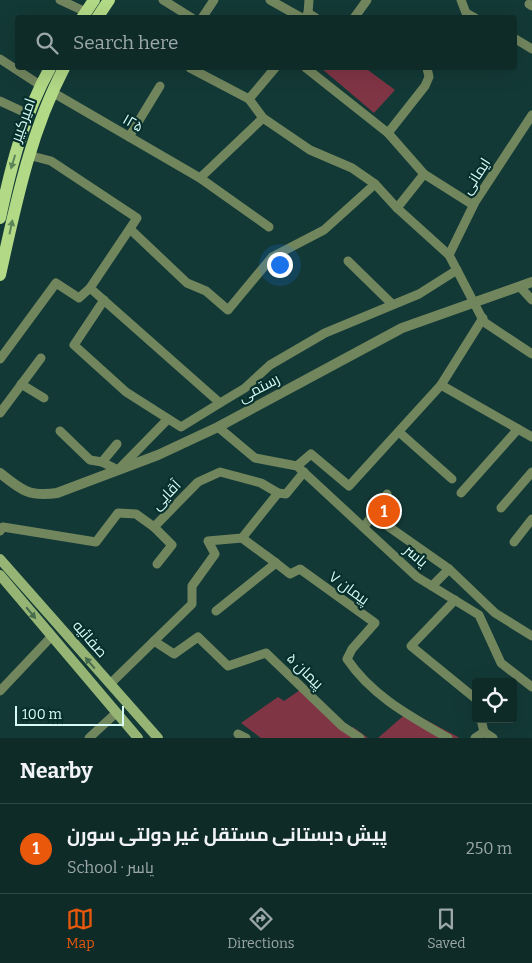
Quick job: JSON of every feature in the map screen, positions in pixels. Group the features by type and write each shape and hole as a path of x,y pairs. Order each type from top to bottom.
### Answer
{"main road":[{"path":"88,15 94,0"},
{"path":"89,15 109,0"},
{"name":"امیرکبیر","path":"0,218 3,184 28,114 40,85 49,70"},
{"name":"امیرکبیر","path":"0,275 2,256 28,155 52,92 63,70"},
{"name":"صفائیه","path":"0,559 158,738"},
{"name":"صفائیه","path":"0,575 138,738"}],"street":[{"path":"60,0 86,15"},
{"path":"163,0 187,15"},
{"path":"204,15 214,0"},
{"path":"270,0 306,15"},
{"path":"308,15 309,0"},
{"path":"356,15 367,0"},
{"path":"461,0 464,15"},
{"path":"517,40 532,49"},
{"path":"0,59 15,69"},
{"path":"17,70 40,85"},
{"path":"194,70 249,99 263,118 310,150 352,168 375,184 397,208 449,255 484,322 532,354"},
{"path":"249,99 273,70"},
{"path":"309,70 388,133 424,174 473,205"},
{"path":"388,133 425,86 429,77 427,70"},
{"path":"129,137 160,86"},
{"name":"۱۲۵","path":"52,92 200,178 269,227"},
{"path":"0,101 28,114"},
{"name":"ایمانی","path":"449,255 473,205 532,115"},
{"path":"200,178 263,118"},
{"path":"0,359 56,283 79,298 90,288 137,218 52,161 28,155"},
{"path":"397,208 424,174"},
{"path":"130,228 187,283 206,290 228,310 272,257 324,230 375,184"},
{"path":"348,261 392,304"},
{"path":"104,300 74,345 126,392 181,427 245,388 270,365 325,333 419,294 457,270"},
{"name":"رستمی","path":"0,473 22,490 41,496 57,493 118,468 158,455 218,427 402,328 532,282"},
{"path":"520,287 532,300"},
{"path":"90,288 220,403"},
{"path":"242,538 278,493 286,494 312,454 349,486 441,386 482,318"},
{"path":"0,413 41,358"},
{"path":"21,384 44,398"},
{"path":"441,386 532,437"},
{"path":"60,431 90,460 118,468 168,419"},
{"path":"218,427 254,458 301,469"},
{"path":"461,493 518,429"},
{"path":"398,432 452,479"},
{"path":"102,462 117,444"},
{"name":"یاسر","path":"301,469 417,577 479,615 501,663 532,687"},
{"name":"آقایی","path":"0,531 3,527 96,542 118,513 136,514 154,527 198,482 220,472 261,484 278,493"},
{"path":"501,508 532,472"},
{"path":"364,527 387,494"},
{"path":"372,515 449,568 495,613 532,636"},
{"path":"514,542 532,519"},
{"path":"154,527 172,545 157,564"},
{"path":"110,684 192,604 192,586 215,554 208,541 242,538 276,563 216,611"},
{"name":"پیمان ۷","path":"276,563 290,574 300,568 374,623 352,649 347,658 352,666 358,675 390,704 448,738"},
{"path":"432,586 449,568"},
{"path":"456,600 412,646 472,697"},
{"path":"0,691 51,637"},
{"name":"پیمان ۵","path":"154,641 174,654 198,637 228,666 266,653 342,726 360,738"},
{"path":"89,738 116,713"},
{"path":"483,723 484,732 493,738"},
{"path":"475,738 484,732"}],"shaded area":[{"path":"323,70 368,70 395,90 374,113"},
{"path":"300,690 348,732 353,727 368,738 261,738 241,723 278,697 284,701"},
{"path":"409,711 458,737 459,738 378,738"}],"place":[{"name":"پیش دبستانی مستقل غیر دولتی سورن","path":"384,511"}]}
